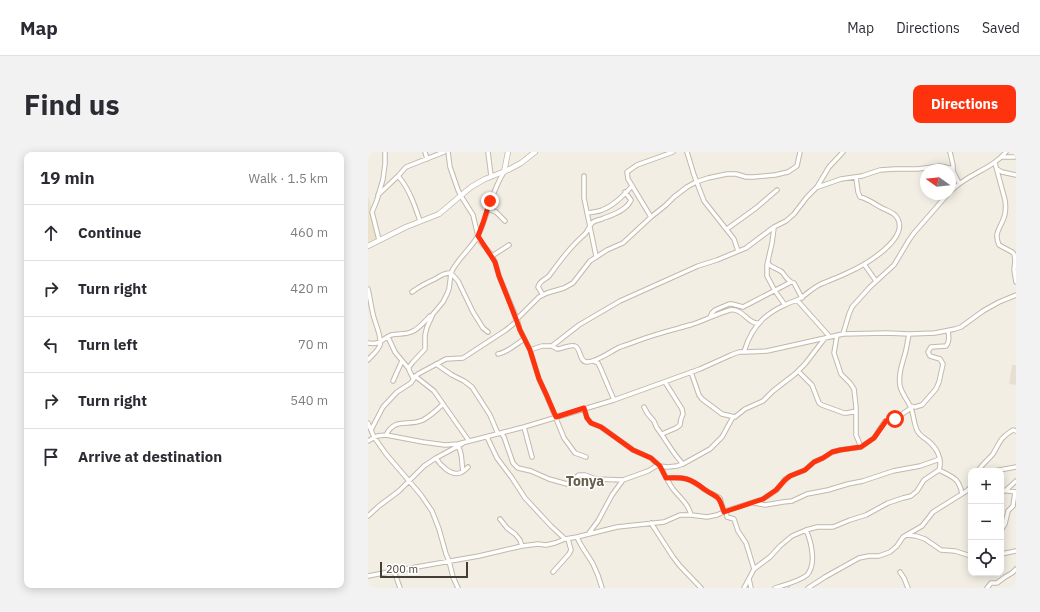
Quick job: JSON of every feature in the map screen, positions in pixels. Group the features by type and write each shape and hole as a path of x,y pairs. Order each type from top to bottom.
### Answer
{"street":[{"path":"379,240 372,212 384,173 384,152"},
{"path":"425,152 427,159"},
{"path":"378,195 409,165 444,152"},
{"path":"448,152 450,167 461,196 474,215 478,236 496,264 524,339 530,350 539,379 564,438 575,453 586,457"},
{"path":"488,152 491,176"},
{"path":"368,344 380,342 394,334 412,332 443,302 449,289 451,273 478,236 494,189 504,172 508,152"},
{"path":"368,246 420,221 439,214 471,187 491,176 504,172 521,163 535,152"},
{"path":"651,217 628,179 627,172 637,165 673,152"},
{"path":"687,152 696,182 704,201 734,239 738,251"},
{"path":"371,430 382,407 399,390 409,384 414,377 446,359 463,358 506,330 534,301 543,295 573,283 596,256 623,243 678,193 696,182 727,174 753,177 782,174 797,166 800,152"},
{"path":"552,346 579,325 617,302 698,266 746,248 774,227 790,218 817,187 829,167 843,152"},
{"path":"950,152 953,164"},
{"path":"956,186 977,172 995,163 1006,152"},
{"path":"1002,157 1016,157"},
{"path":"995,163 1006,207 1004,219 996,237 999,244 1014,254 1016,282"},
{"path":"817,187 841,179 856,178 880,170 895,168 920,169"},
{"path":"997,169 1002,172 1016,175"},
{"path":"398,176 410,195 420,221"},
{"path":"584,176 584,198 596,256"},
{"path":"956,177 959,183"},
{"path":"744,352 750,335 758,323 765,317 785,305 802,298 820,284 846,274 864,264 892,243 898,234 900,225 895,216 891,212 877,206 866,198 860,197 856,178"},
{"path":"587,213 605,209 632,186"},
{"path":"727,229 756,208 777,190"},
{"path":"543,295 538,287 539,283 548,276 585,234 590,225 597,220 616,213 629,203 631,200 625,192"},
{"path":"843,334 852,307 876,281 894,265 912,236 943,200"},
{"path":"488,209 496,212 505,221"},
{"path":"774,227 767,276 785,305"},
{"path":"492,256 509,245"},
{"path":"768,262 770,266 777,268 791,282 794,283 802,298"},
{"path":"864,264 876,281"},
{"path":"412,292 424,283 438,278 445,273 451,273 458,281 471,309 483,328 488,332"},
{"path":"710,317 713,311 726,305 732,304 743,307 791,282"},
{"path":"368,289 376,328 380,337 378,349 368,360"},
{"path":"368,441 379,435 386,435 445,445 463,443 500,434 614,400 700,369 731,355 744,352 767,352 772,349 843,334 909,334 948,331 961,327 999,302 1016,295"},
{"path":"797,300 828,337"},
{"path":"530,350 542,346 552,346 557,349 576,346 586,362 593,361 620,348 659,333 734,309 743,314 754,324 758,323"},
{"path":"409,369 410,365 425,349 426,331 432,314"},
{"path":"378,331 387,338 395,352 414,377 433,390 469,441"},
{"path":"368,576 479,556 522,546 538,544 546,545 617,527 664,522 680,515 706,517 717,515 763,499 773,493 790,476 805,470 814,462 832,452 861,447 874,438 886,421 896,418 911,407 915,408 922,405 938,386 943,364 938,358 930,356 928,352 931,347 948,345 948,331"},
{"path":"744,588 754,569 792,536 821,526 833,527 866,515 888,503 911,496 917,491 924,480 939,470 939,455 929,441 918,433 911,407 902,390 900,378 901,368 909,334"},
{"path":"837,335 834,350 835,358 841,374 853,386 856,411 856,435 861,447"},
{"path":"691,372 702,399 722,414 733,417 737,416 747,408 764,400 773,391 785,383 798,371 828,337"},
{"path":"498,354 504,353 524,339"},
{"path":"393,381 402,361"},
{"path":"593,361 598,363 614,400"},
{"path":"436,364 472,387 500,434 504,437 513,463 518,468 567,484 579,475 585,475 596,479 623,480 659,466 672,467 683,464 716,444 722,437 733,417"},
{"path":"798,371 812,385 819,403 844,413 856,411"},
{"path":"662,434 680,426 683,414 682,409 666,382"},
{"path":"386,435 393,425 422,421 443,404"},
{"path":"644,407 654,420 656,427 683,464"},
{"path":"584,408 587,418 591,423 601,427 633,450 651,458 659,466 673,489 690,509 691,515"},
{"path":"368,423 374,437 386,454 421,495 432,511 439,529 453,577 458,588"},
{"path":"524,427 532,457"},
{"path":"980,468 992,454 1002,437 1015,429"},
{"path":"487,437 497,458 525,498 551,526 567,539 571,550 553,572"},
{"path":"368,516 421,469 436,458 463,443"},
{"path":"458,446 462,452 462,471"},
{"path":"436,458 444,468 455,473 458,473 468,467"},
{"path":"753,503 765,506 792,501 807,494 828,490 893,471 920,466 940,460"},
{"path":"1004,470 1016,468"},
{"path":"939,470 957,480 962,494"},
{"path":"666,478 681,478 693,481 705,490 720,498 727,517 734,519 738,531 746,542 754,569"},
{"path":"588,534 598,521 612,495 623,480"},
{"path":"1004,489 1016,481"},
{"path":"808,588 860,558 878,556 890,552 897,546 903,537 922,526 936,510 968,490"},
{"path":"1004,490 1015,492 1013,506 1008,511 1004,526"},
{"path":"500,519 520,540 522,546"},
{"path":"651,523 673,557 701,588"},
{"path":"775,588 788,584 808,574 813,557 806,530"},
{"path":"906,535 925,539 941,550 955,551 968,555"},
{"path":"577,537 593,564 602,588"},
{"path":"1004,553 1016,550"},
{"path":"987,588 991,583 997,583 1016,570"},
{"path":"394,571 400,588"},
{"path":"900,572 908,588"},
{"path":"749,579 751,588"}],"shaded area":[{"path":"368,198 378,237 368,244"},
{"path":"1012,365 1016,365 1016,385 1009,384"}],"district":[{"name":"Tonya","path":"585,481"}],"route":[{"path":"490,201 478,236 479,240 491,254 495,262 508,300 530,350 539,379 556,417 584,408 587,418 591,423 601,427 624,445 651,458 660,466 666,478 689,479 720,498 724,512 763,499 776,490 790,476 805,470 814,462 832,452 861,447 878,434 884,422 895,419"}]}
